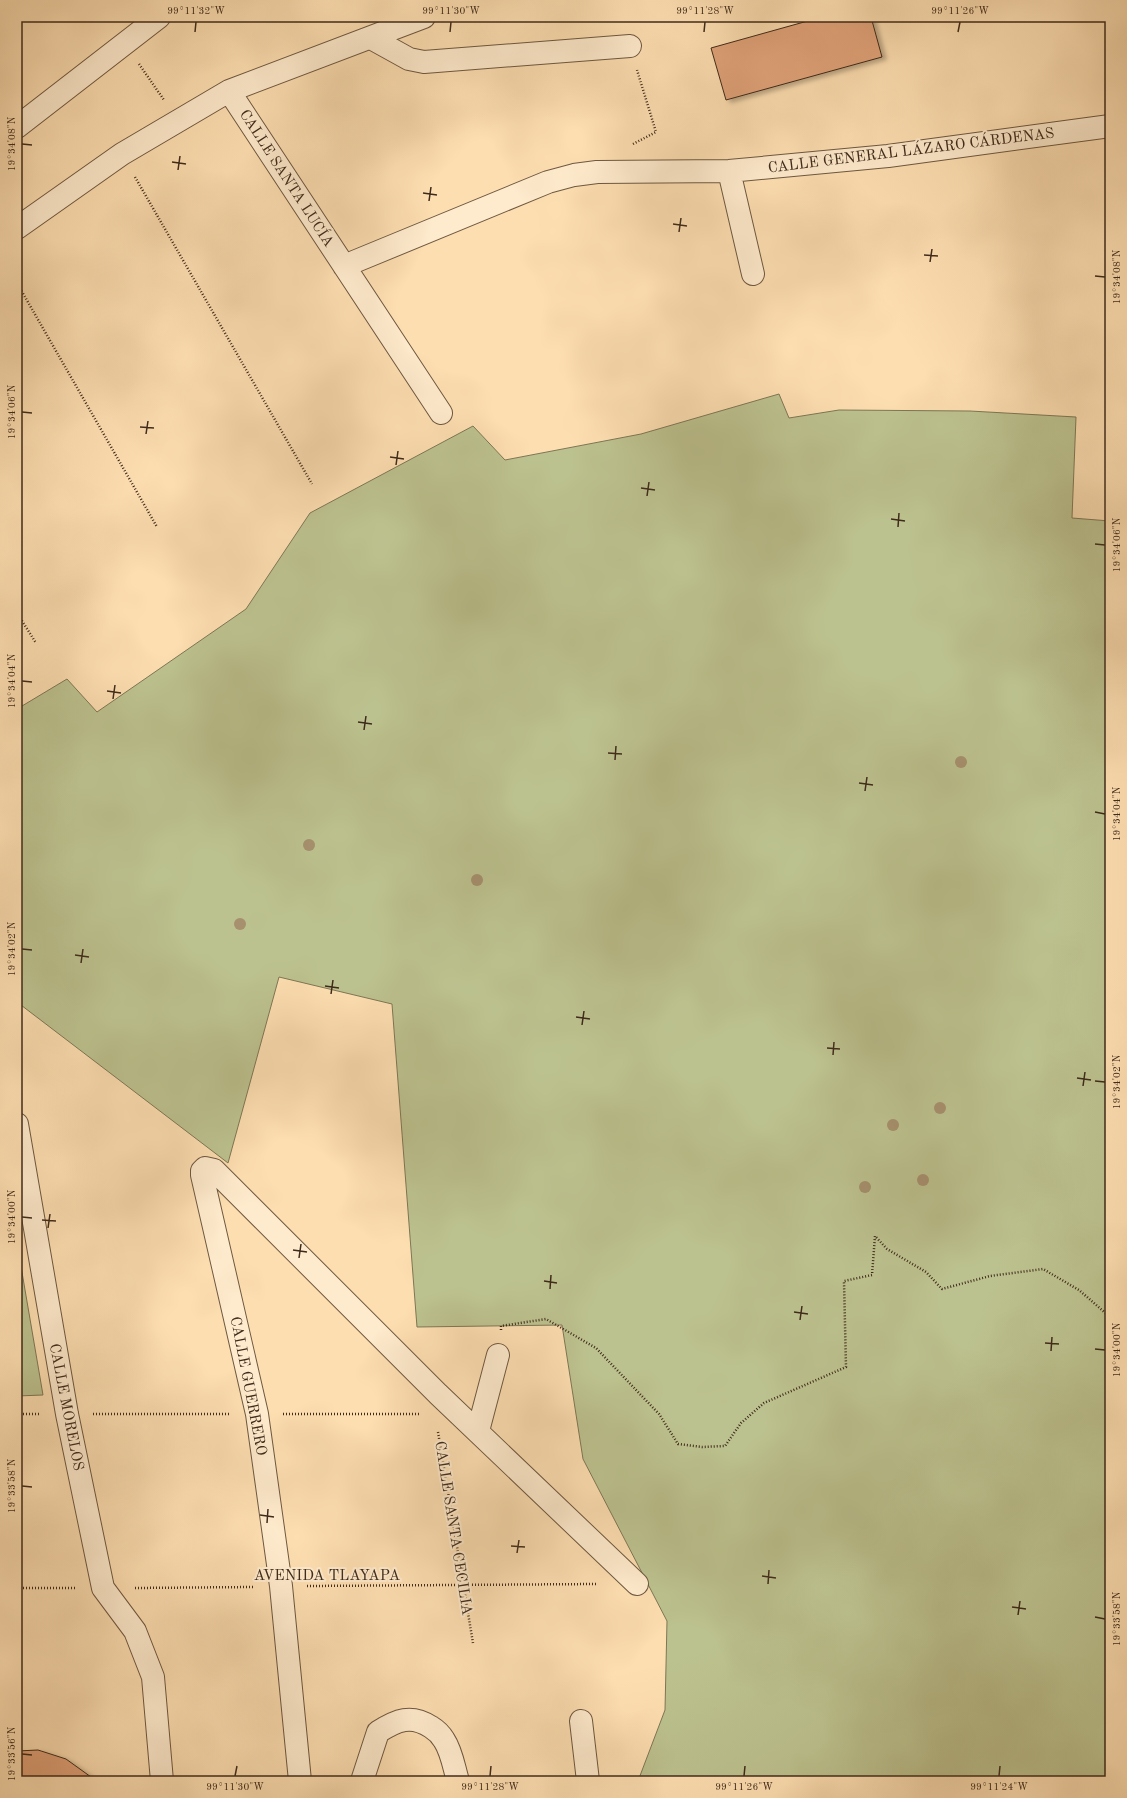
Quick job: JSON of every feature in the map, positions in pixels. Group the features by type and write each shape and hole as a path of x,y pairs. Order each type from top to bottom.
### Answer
{"street":[{"path":"17,127 124,42 159,17"},
{"path":"17,228 122,154 229,91 424,17"},
{"path":"371,38 408,59 424,62 630,46"},
{"name":"CALLE SANTA LUCÍA","path":"229,91 441,413"},
{"name":"CALLE GENERAL LÁZARO CÁRDENAS","path":"344,266 548,182 574,175 597,172 729,171 888,156 1110,126"},
{"path":"729,171 754,274"},
{"name":"CALLE MORELOS","path":"17,1124 67,1414 103,1588 135,1631 153,1676 162,1781"},
{"name":"CALLE GUERRERO","path":"300,1781 281,1586 257,1414 202,1171 205,1168 214,1170 438,1394 478,1432"},
{"path":"498,1355 478,1432 637,1584"},
{"path":"362,1781 378,1732 393,1722 408,1719 421,1721 436,1730 444,1740 458,1781"},
{"path":"581,1721 588,1781"}],"path":[{"path":"124,42 178,121"},
{"path":"629,146 656,132 630,46"},
{"path":"122,154 312,484"},
{"path":"17,283 157,527"},
{"path":"17,613 36,642"},
{"path":"498,1355 501,1326 546,1319 596,1348 659,1414 678,1444 702,1447 725,1446 741,1423 764,1403 846,1367 844,1281 872,1275 875,1236 886,1249 926,1272 942,1289 990,1276 1043,1270 1079,1290 1110,1317"},
{"name":"CALLE SANTA CECILIA","path":"438,1429 473,1643"},
{"name":"AVENIDA TLAYAPA","path":"17,1588 637,1584"}],"green space":[{"path":"779,394 789,418 839,410 970,411 1076,417 1072,518 1110,521 1110,1781 638,1781 665,1710 667,1621 583,1459 562,1325 417,1327 392,1004 279,977 228,1163 17,1002 17,709 67,679 97,712 246,609 310,513 473,426 505,460 641,434"},
{"path":"17,1243 43,1395 17,1396"}],"building":[{"path":"822,17 871,17 882,57 726,100 711,48"},
{"path":"38,1750 66,1759 91,1777 93,1781 17,1781 17,1751"}]}
